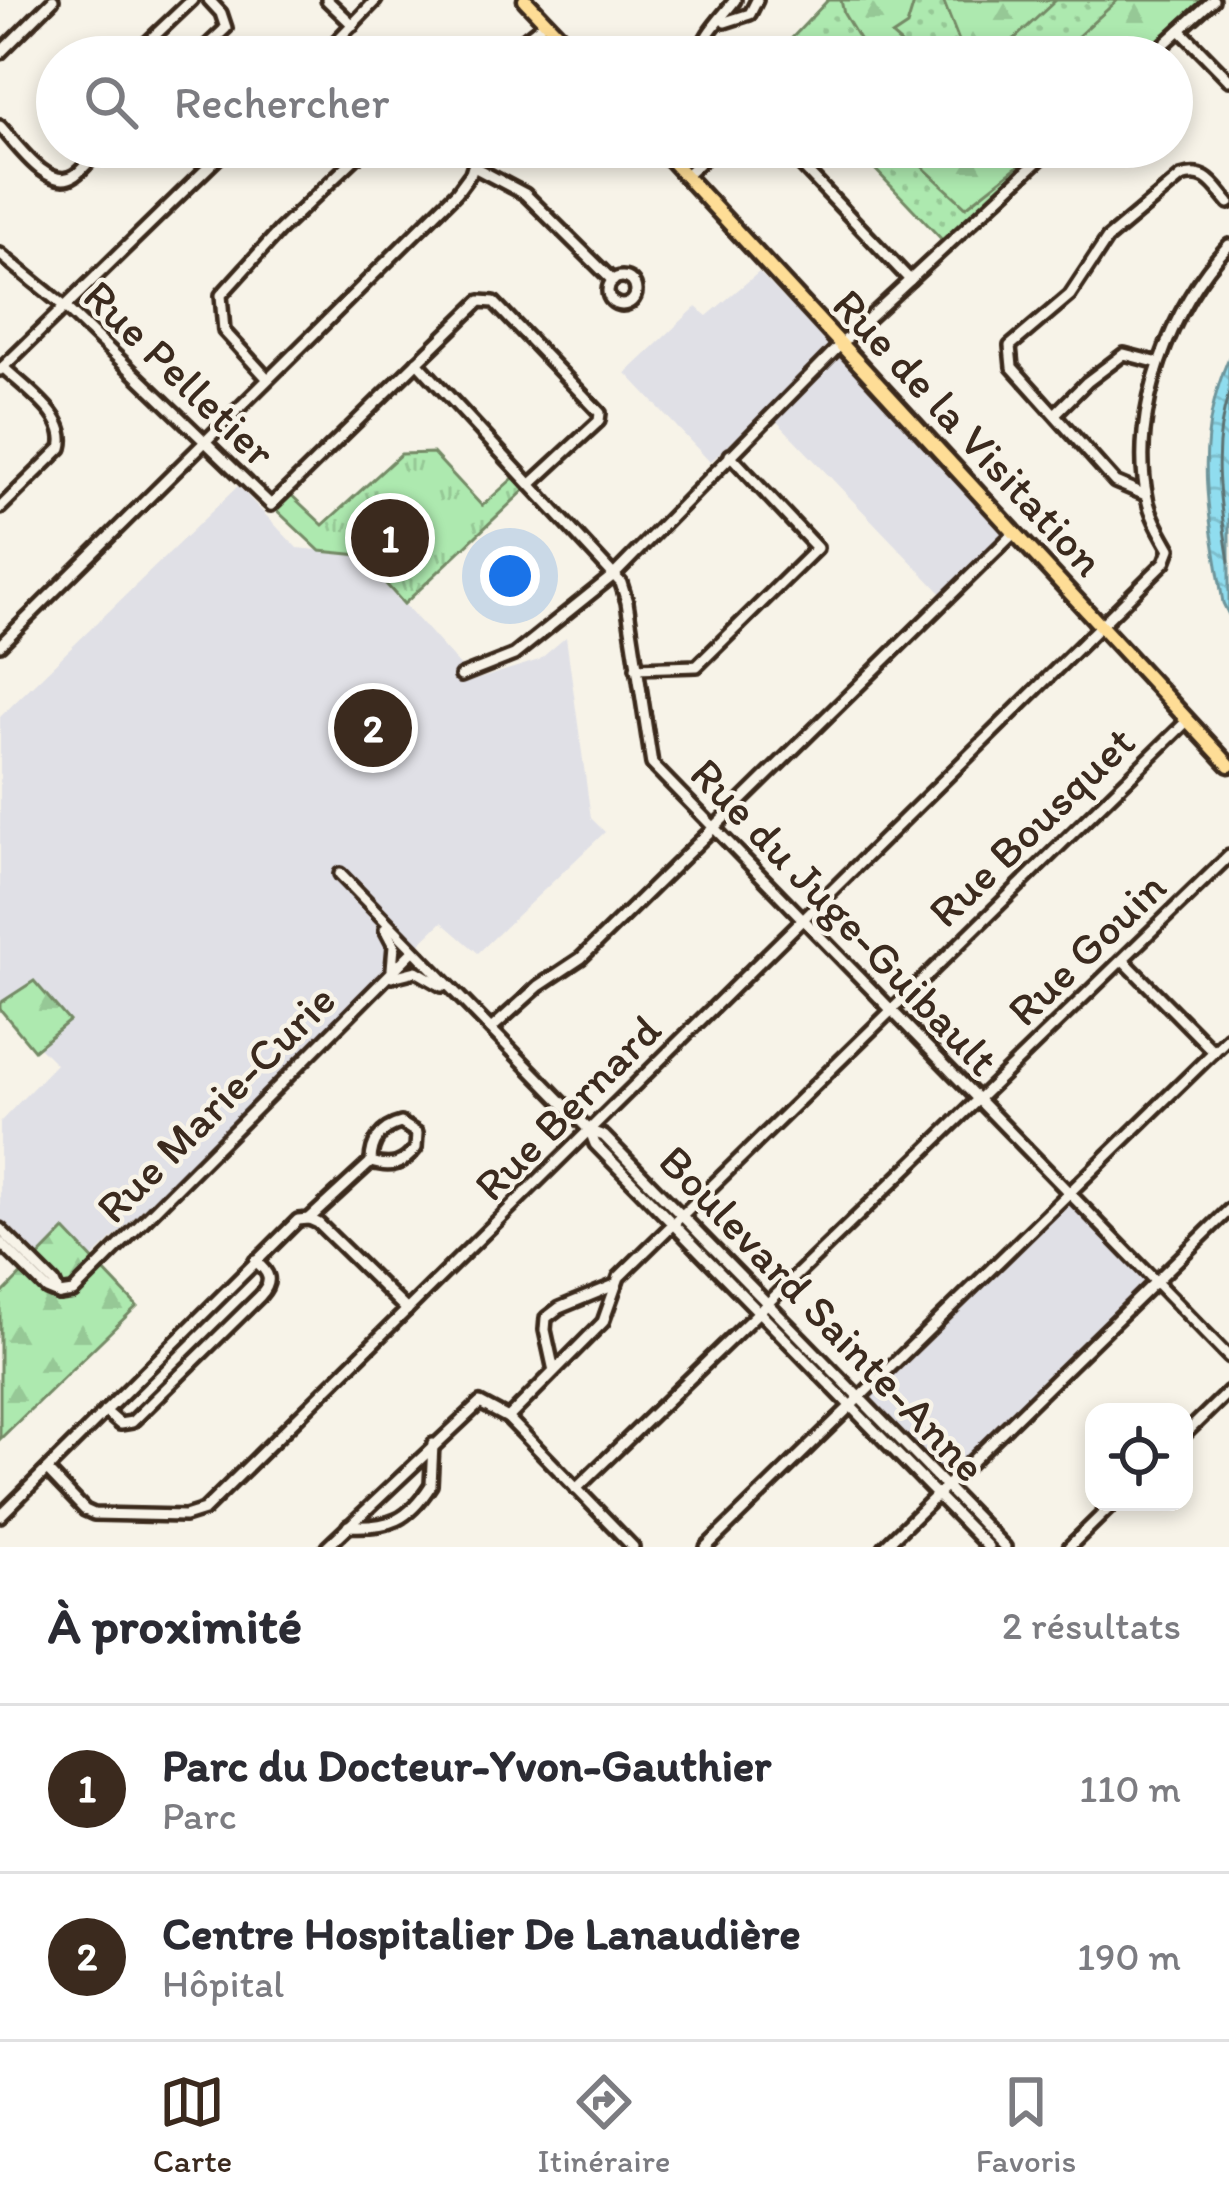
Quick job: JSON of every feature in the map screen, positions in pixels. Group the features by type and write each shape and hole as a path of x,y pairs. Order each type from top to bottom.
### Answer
{"main road":[{"path":"525,0 559,36"},
{"name":"Rue de la Visitation","path":"678,168 1229,765"}],"street":[{"path":"0,53 53,0"},
{"path":"154,36 192,0"},
{"path":"209,0 226,28 217,36"},
{"path":"327,0 353,25"},
{"path":"342,36 376,0"},
{"path":"707,36 735,0"},
{"path":"720,24 750,14 757,0"},
{"path":"1173,36 1213,0"},
{"path":"528,36 546,22"},
{"path":"1180,30 1186,36"},
{"path":"1193,43 1229,80"},
{"path":"0,126 36,164"},
{"path":"40,168 62,180 81,168"},
{"path":"0,508 64,440 61,425 2,368 207,168"},
{"path":"267,378 224,332 221,295 345,168"},
{"path":"0,645 457,192 473,168"},
{"path":"478,168 525,194 613,281"},
{"path":"685,176 694,168"},
{"path":"804,168 910,280"},
{"path":"461,676 514,655 615,574 840,345 1030,168"},
{"path":"1229,203 1207,176 1194,172 1181,177 1107,239 1070,295 1010,346 1012,367 1115,482 1146,495 1145,426 1159,363 1198,279 1229,245"},
{"name":"Rue Pelletier","path":"0,254 65,307 272,505 480,302 494,302 600,412 598,421 531,484"},
{"path":"1057,413 1124,354 1159,363"},
{"name":"Rue du Juge-Guibault","path":"417,362 615,574 627,602 652,764 1229,1357"},
{"path":"636,668 697,666 817,548 730,455"},
{"name":"Rue Bernard","path":"47,1470 94,1514 185,1516 200,1512 1165,562 1170,549 1146,495"},
{"path":"491,1029 539,986 581,958 1014,533"},
{"name":"Rue Bousquet","path":"554,1371 546,1318 615,1285 1188,720"},
{"name":"Rue Gouin","path":"576,1489 1229,856"},
{"name":"Boulevard Sainte-Anne","path":"340,874 590,1131 595,1144 679,1221 942,1491 1005,1547"},
{"path":"382,983 394,956 386,924"},
{"name":"Rue Marie-Curie","path":"59,1294 73,1292 413,951"},
{"path":"1123,959 1214,1052"},
{"path":"382,983 416,971 454,992"},
{"path":"706,1547 1229,1037"},
{"path":"309,1219 371,1162 375,1142 388,1126 401,1123 418,1133 416,1148 400,1163 371,1162"},
{"path":"884,1547 1229,1210"},
{"path":"0,1516 298,1220 318,1223 407,1310"},
{"path":"0,1229 54,1283 59,1294"},
{"path":"0,1242 47,1289 59,1294"},
{"path":"105,1412 120,1424 132,1422 260,1296 268,1271 255,1261"},
{"name":"Rue Bousquet","path":"508,1418 603,1322 615,1285"},
{"path":"1193,1426 1229,1391"},
{"path":"327,1547 480,1403 508,1418 633,1547"},
{"path":"348,1526 386,1527 401,1519 431,1485 433,1444"},
{"name":"Boulevard Sainte-Anne","path":"942,1491 988,1547"},
{"path":"1069,1547 1106,1511"}],"shaded area":[{"path":"759,272 1005,532 942,594 767,411 710,462 626,373 696,307 707,316"},
{"path":"238,486 297,548 359,554 462,668 466,683 539,660 566,637 591,818 605,832 478,953 442,922 61,1288 0,1225 0,1122 56,1064 0,1008 0,717"},
{"path":"1068,1192 1155,1281 946,1487 858,1398"}],"green space":[{"path":"828,0 1216,0 1177,36 794,36"},
{"path":"841,0 915,0 907,26 892,36 857,36"},
{"path":"943,0 1056,0 1017,36 957,36"},
{"path":"1118,0 1203,0 1163,36 1078,36"},
{"path":"874,168 1032,168 947,245"},
{"path":"924,168 1015,168 966,207"},
{"path":"433,453 482,506 520,472 531,484 404,604 360,555 320,551 271,505 286,490 323,525 401,454"},
{"path":"34,981 69,1021 34,1050 0,1003"},
{"path":"65,1230 137,1306 0,1439 0,1296"}],"water":[{"path":"1229,357 1229,615 1223,603 1206,479 1210,420"}],"place":[{"name":"Parc du Docteur-Yvon-Gauthier","path":"390,538"},
{"name":"Centre Hospitalier De Lanaudière","path":"373,728"}]}
